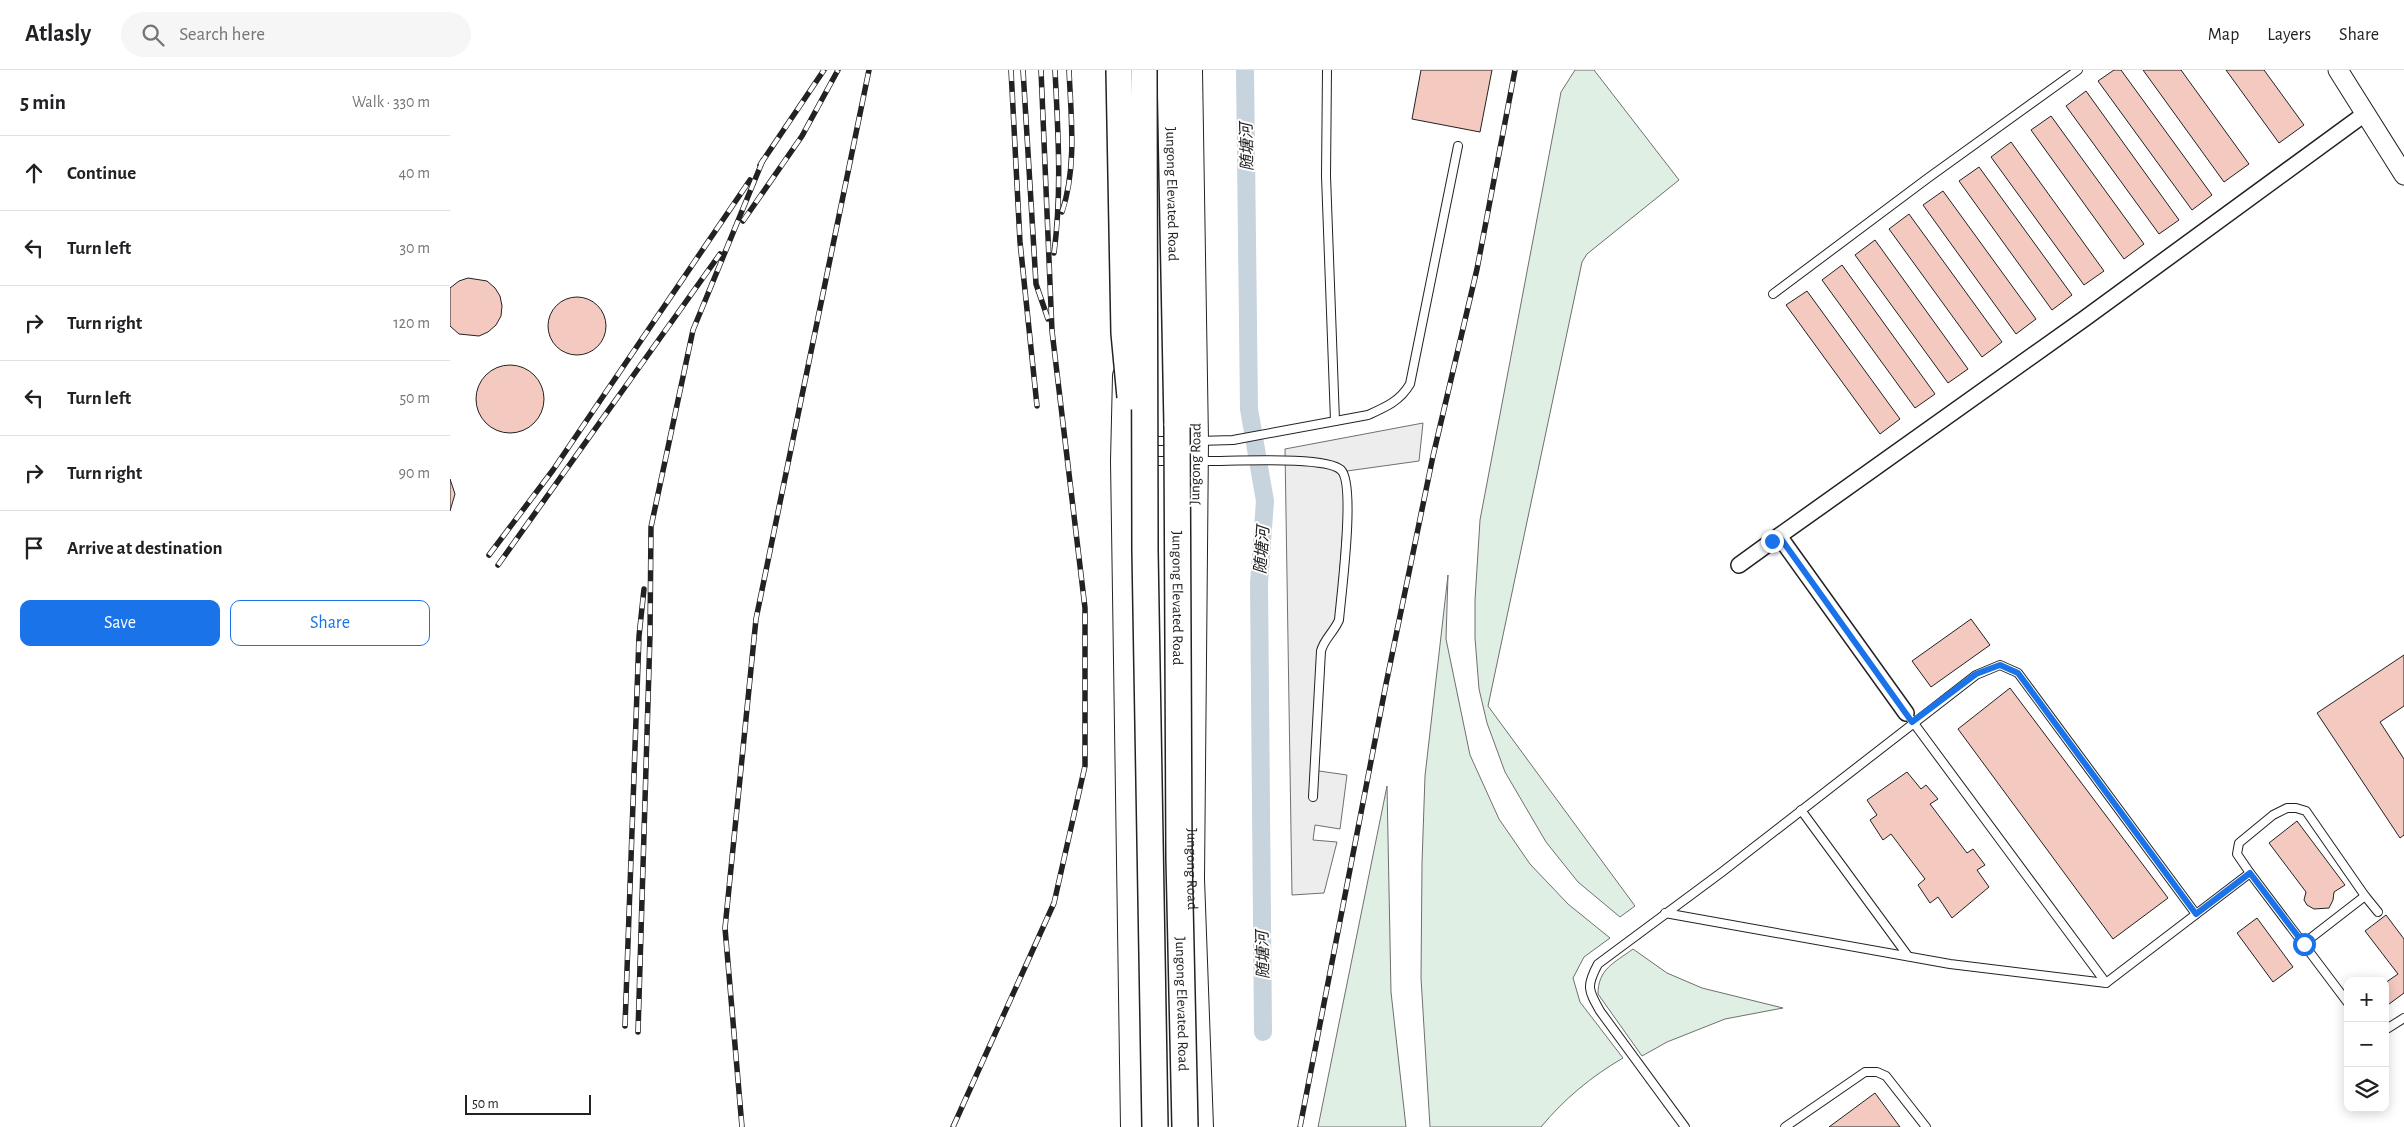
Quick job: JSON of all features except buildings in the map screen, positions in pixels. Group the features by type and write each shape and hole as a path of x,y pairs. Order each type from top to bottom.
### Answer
{"highway":[{"path":"1119,70 1124,332 1146,551"},
{"name":"Jungong Elevated Road","path":"1144,70 1146,551 1155,1127"},
{"name":"Jungong Elevated Road","path":"1170,70 1177,426 1179,858 1185,1127"}],"main road":[{"path":"1131,70 1123,451 1133,1127"},
{"name":"Jungong Road","path":"1190,70 1195,451 1192,879 1202,1127"}],"street":[{"path":"2338,70 2404,175"},
{"path":"1738,565 2084,319 2366,113"},
{"path":"1779,536 1909,717"}],"lane":[{"path":"1327,70 1326,176 1335,421"},
{"path":"1774,294 1928,178 2078,70"},
{"path":"1123,451 1195,451 1233,440 1368,414 1386,408 1402,396 1410,384 1458,146"},
{"path":"1123,451 1195,451 1236,462 1288,460 1331,466 1341,470 1347,479 1348,514 1339,620 1334,631 1323,643 1321,651 1313,797"},
{"path":"1685,1127 1600,1011 1589,993 1590,979 1598,964 1801,810 1909,717 1976,674 2000,665 2018,673 2196,914"},
{"path":"1909,717 2106,983"},
{"path":"2344,999 2237,854 2239,843 2273,815 2287,808 2306,811 2378,912"},
{"path":"1801,810 1908,956"},
{"path":"1665,913 1950,964 2106,983 2250,873"},
{"path":"2304,944 2365,896"},
{"path":"2389,1027 2404,1018"},
{"path":"1785,1127 1865,1072 1877,1072 1886,1076 1926,1127"}],"green space":[{"path":"1575,70 1594,70 1679,180 1587,254 1582,262 1488,706 1635,906 1620,917 1578,882 1546,842 1505,772 1487,723 1479,689 1475,638 1475,600 1480,520 1561,92"},
{"path":"1448,575 1446,639 1470,755 1499,819 1530,864 1568,904 1610,938 1584,957 1573,978 1580,1002 1623,1058 1600,1072 1579,1089 1541,1127 1430,1127 1421,978 1422,863 1425,776"},
{"path":"1387,786 1391,992 1406,1127 1318,1127"},
{"path":"1633,949 1667,973 1702,988 1783,1008 1725,1019 1667,1042 1642,1056 1598,994 1604,972"}],"shaded area":[{"path":"1423,423 1419,461 1347,471 1336,623 1320,642 1312,770 1347,775 1340,829 1315,825 1313,840 1337,842 1324,893 1292,895 1285,449"}],"waterway":[{"name":"随塘河","path":"1245,70 1249,409 1265,501 1259,583 1263,1032"}],"railway":[{"path":"760,165 824,70"},
{"path":"743,221 802,136 838,70"},
{"path":"742,1127 725,928 756,619 869,70"},
{"path":"1011,70 1020,242 1037,406"},
{"path":"1023,70 1036,284 1048,319"},
{"path":"953,1127 1054,903 1085,766 1085,608 1052,331 1041,70"},
{"path":"1054,253 1059,184 1055,70"},
{"path":"1062,212 1070,177 1072,142 1069,70"},
{"path":"1300,1127 1386,684 1433,456 1477,269 1515,70"},
{"path":"638,1032 650,635 651,527 693,330 763,160"},
{"path":"489,555 553,470 750,180"},
{"path":"498,565 720,254"},
{"path":"625,1026 639,636 644,589"}],"route":[{"path":"1772,541 1779,536 1912,722 1976,674 2000,665 2018,673 2196,914 2250,873 2304,944"}]}
